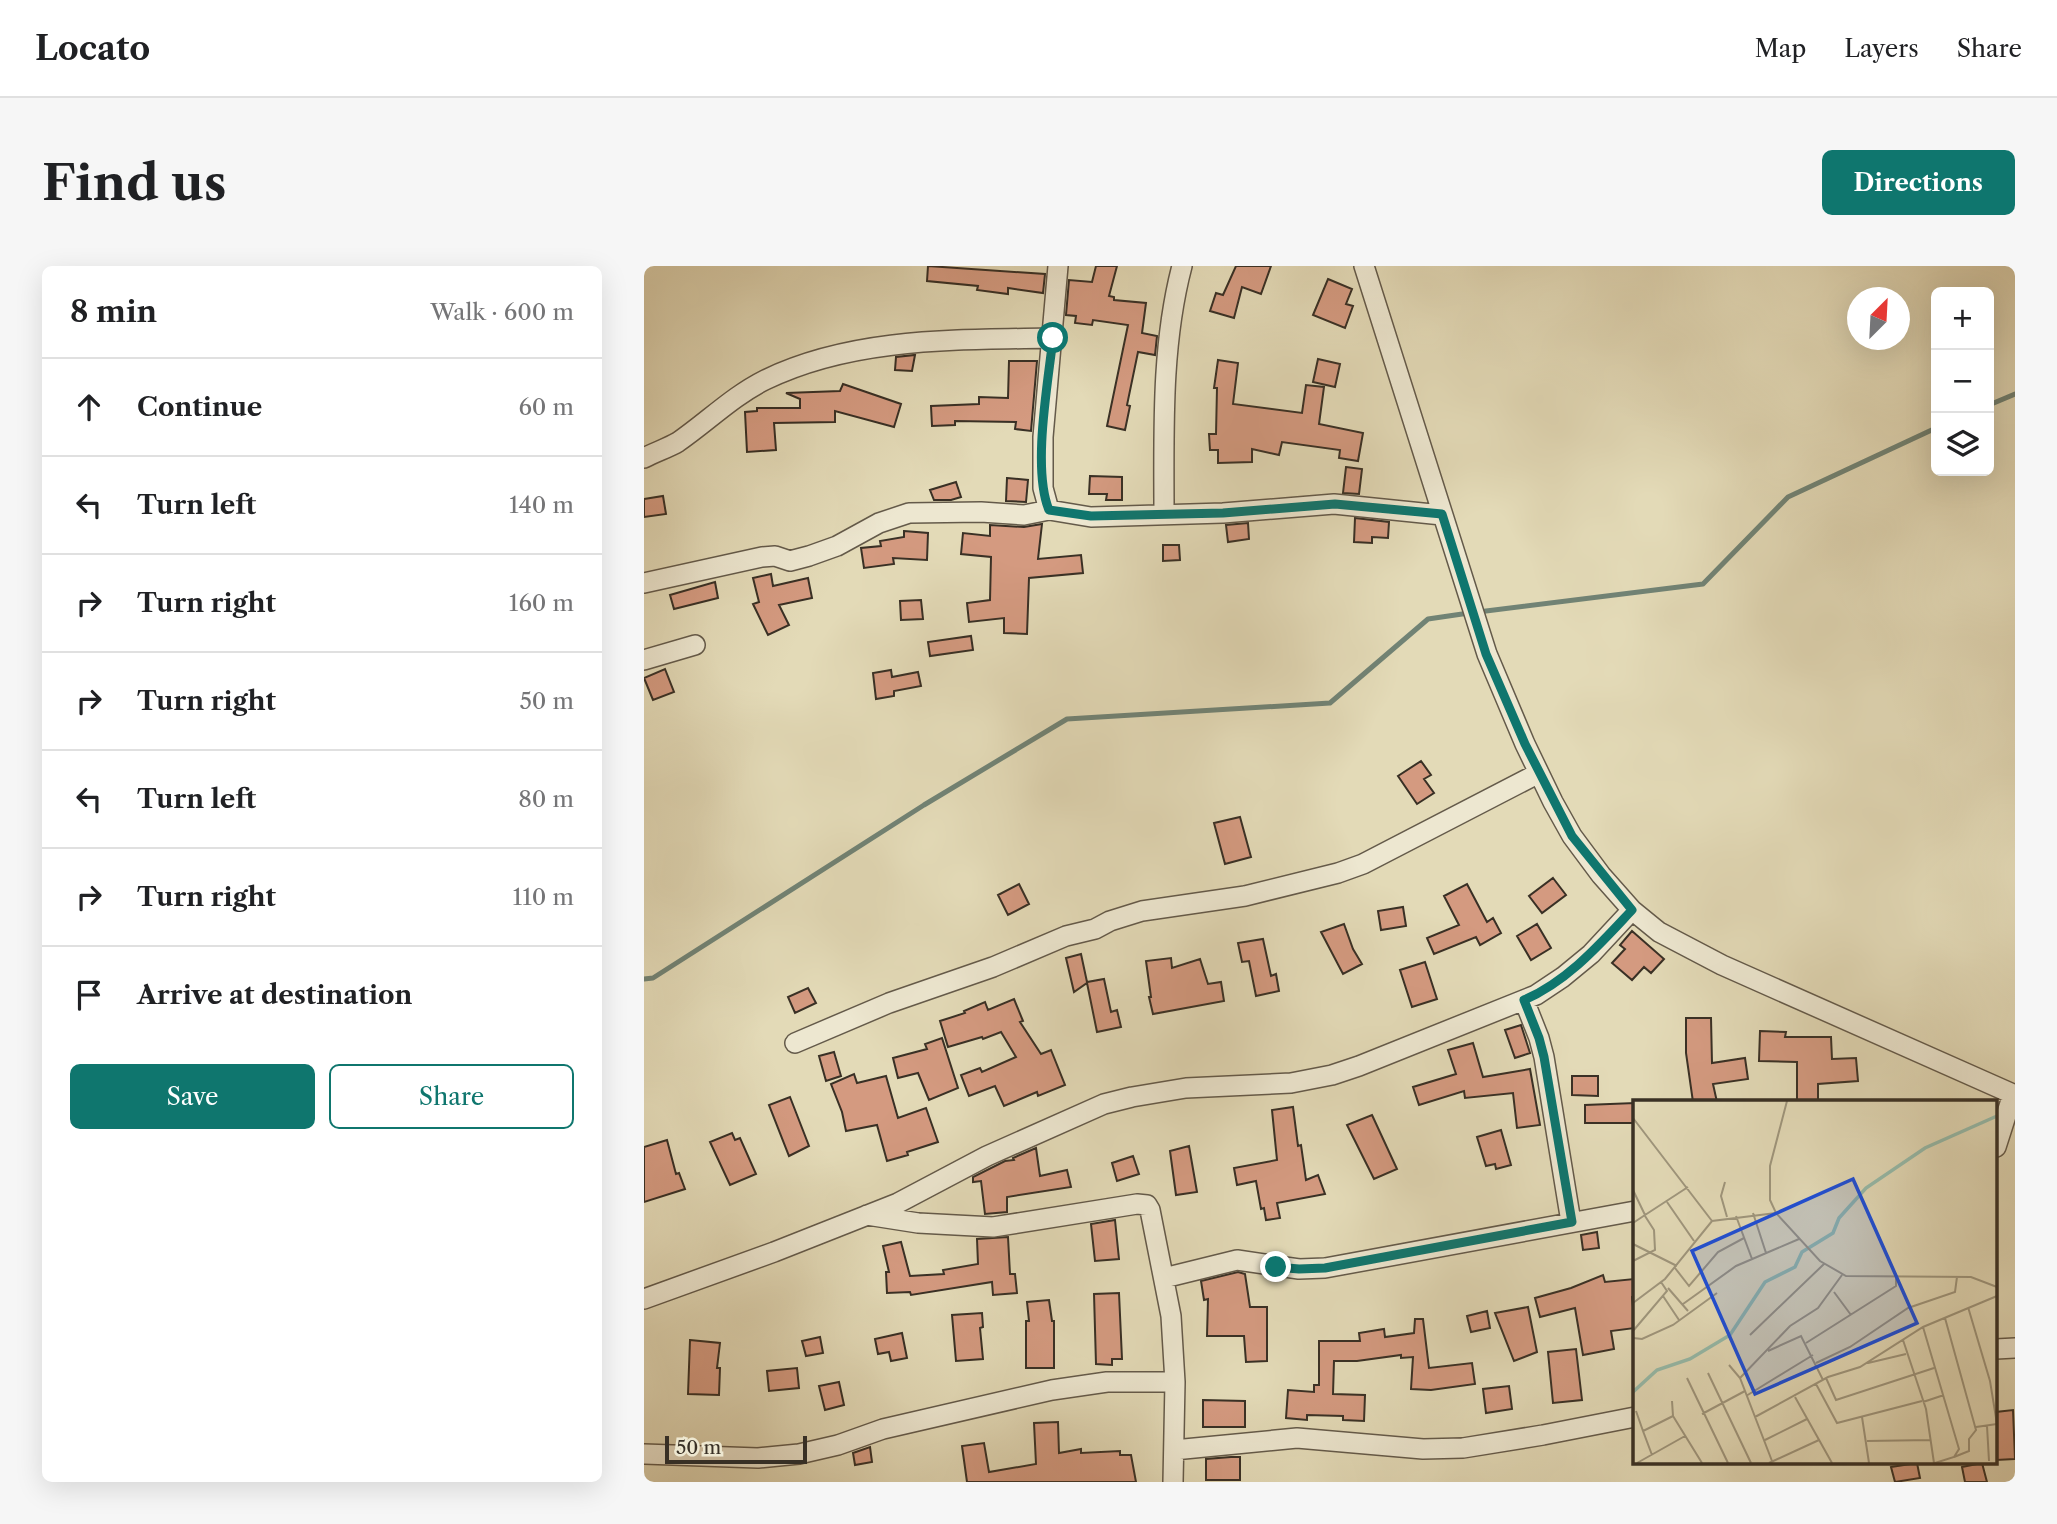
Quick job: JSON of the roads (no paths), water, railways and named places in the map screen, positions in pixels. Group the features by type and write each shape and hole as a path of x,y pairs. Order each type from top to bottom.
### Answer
{"street":[{"path":"1049,510 1043,488 1043,438 1058,266"},
{"path":"1164,513 1164,414 1168,353 1182,266"},
{"path":"1364,266 1486,654 1539,773 1572,836 1632,910 1659,932 1723,965 2014,1094 1997,1144"},
{"path":"644,458 676,443 752,387 825,358 922,341 1053,338"},
{"path":"644,583 762,557 775,556 790,561 837,546 879,523 909,513 981,512 1024,515 1049,510 1091,516 1223,513 1335,504 1442,514"},
{"path":"644,660 695,645"},
{"path":"795,1043 889,1003 993,967 1066,936 1095,929 1126,915 1245,896 1338,873 1363,864 1539,773"},
{"path":"644,1299 898,1203 986,1156 1104,1104 1186,1088 1291,1083 1332,1075 1524,1000 1563,977 1591,954 1632,910"},
{"path":"1524,1000 1544,1057 1572,1222"},
{"path":"867,1215 918,1223 993,1227 1143,1204 1150,1210 1171,1317 1175,1382 1173,1482"},
{"path":"1164,1278 1237,1260 1299,1269 1325,1268 1633,1211"},
{"path":"1997,1349 2015,1348"},
{"path":"644,1454 758,1458 799,1454 838,1445 883,1429 1052,1390 1107,1382 1175,1382"},
{"path":"1174,1450 1297,1438 1423,1449 1463,1448 1633,1418"}],"waterway":[{"path":"1994,403 2015,394"},
{"path":"1478,612 1703,584 1788,497 1931,430"},
{"path":"644,979 653,978 924,805 1067,719 1330,703 1428,619 1469,613"}]}
